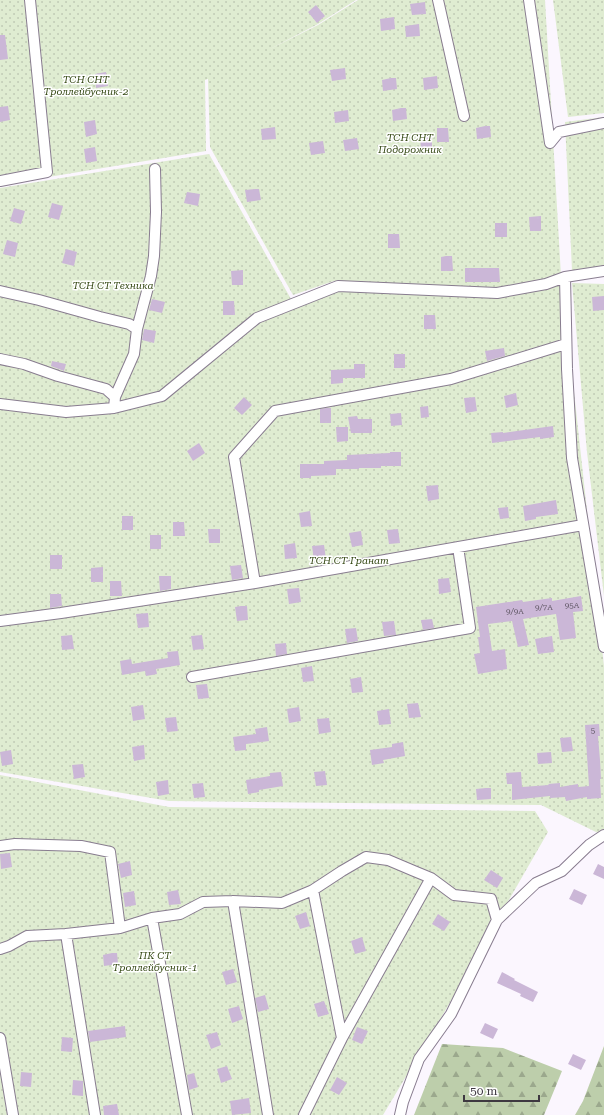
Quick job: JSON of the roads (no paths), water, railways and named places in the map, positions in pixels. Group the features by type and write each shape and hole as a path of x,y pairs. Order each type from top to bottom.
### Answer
{"street":[{"path":"0,181 47,172 30,0"},
{"path":"438,0 464,116"},
{"path":"529,0 550,143 558,132 604,123"},
{"path":"114,408 115,397 134,354 137,329 151,276 154,256 156,212 155,168"},
{"path":"0,404 66,412 114,408 162,396 257,318 338,286 498,293 546,284 565,277 604,271"},
{"path":"565,277 566,344 572,458 604,647"},
{"path":"0,291 129,324 137,329"},
{"path":"256,583 234,457 275,411 451,379 566,344"},
{"path":"0,359 24,364 58,376 106,389 115,397"},
{"path":"0,621 256,583 583,525"},
{"path":"192,677 470,628 458,547"},
{"path":"400,1115 403,1102 419,1059 451,1014 497,920 536,883 562,871 589,845 604,835"},
{"path":"0,846 14,844 81,846 110,852 120,928"},
{"path":"0,949 9,946 27,936 66,934 120,928 152,918 180,914 203,902 233,901 282,903 313,890 366,857 388,860 431,878 454,895 491,899 497,920"},
{"path":"304,1115 342,1038 431,878"},
{"path":"313,890 342,1038"},
{"path":"233,901 268,1115"},
{"path":"152,918 187,1115"},
{"path":"66,934 95,1115"},
{"path":"0,1038 13,1115"}],"park label":[{"name":"ТСН СНТ Троллейбусник-2","path":"86,84"},
{"name":"ТСН СНТ Подорожник","path":"410,142"},
{"name":"ТСН СТ Техника","path":"113,285"},
{"name":"ТСН СТ Гранат","path":"349,560"},
{"name":"ПК СТ Троллейбусник-1","path":"155,960"}]}
